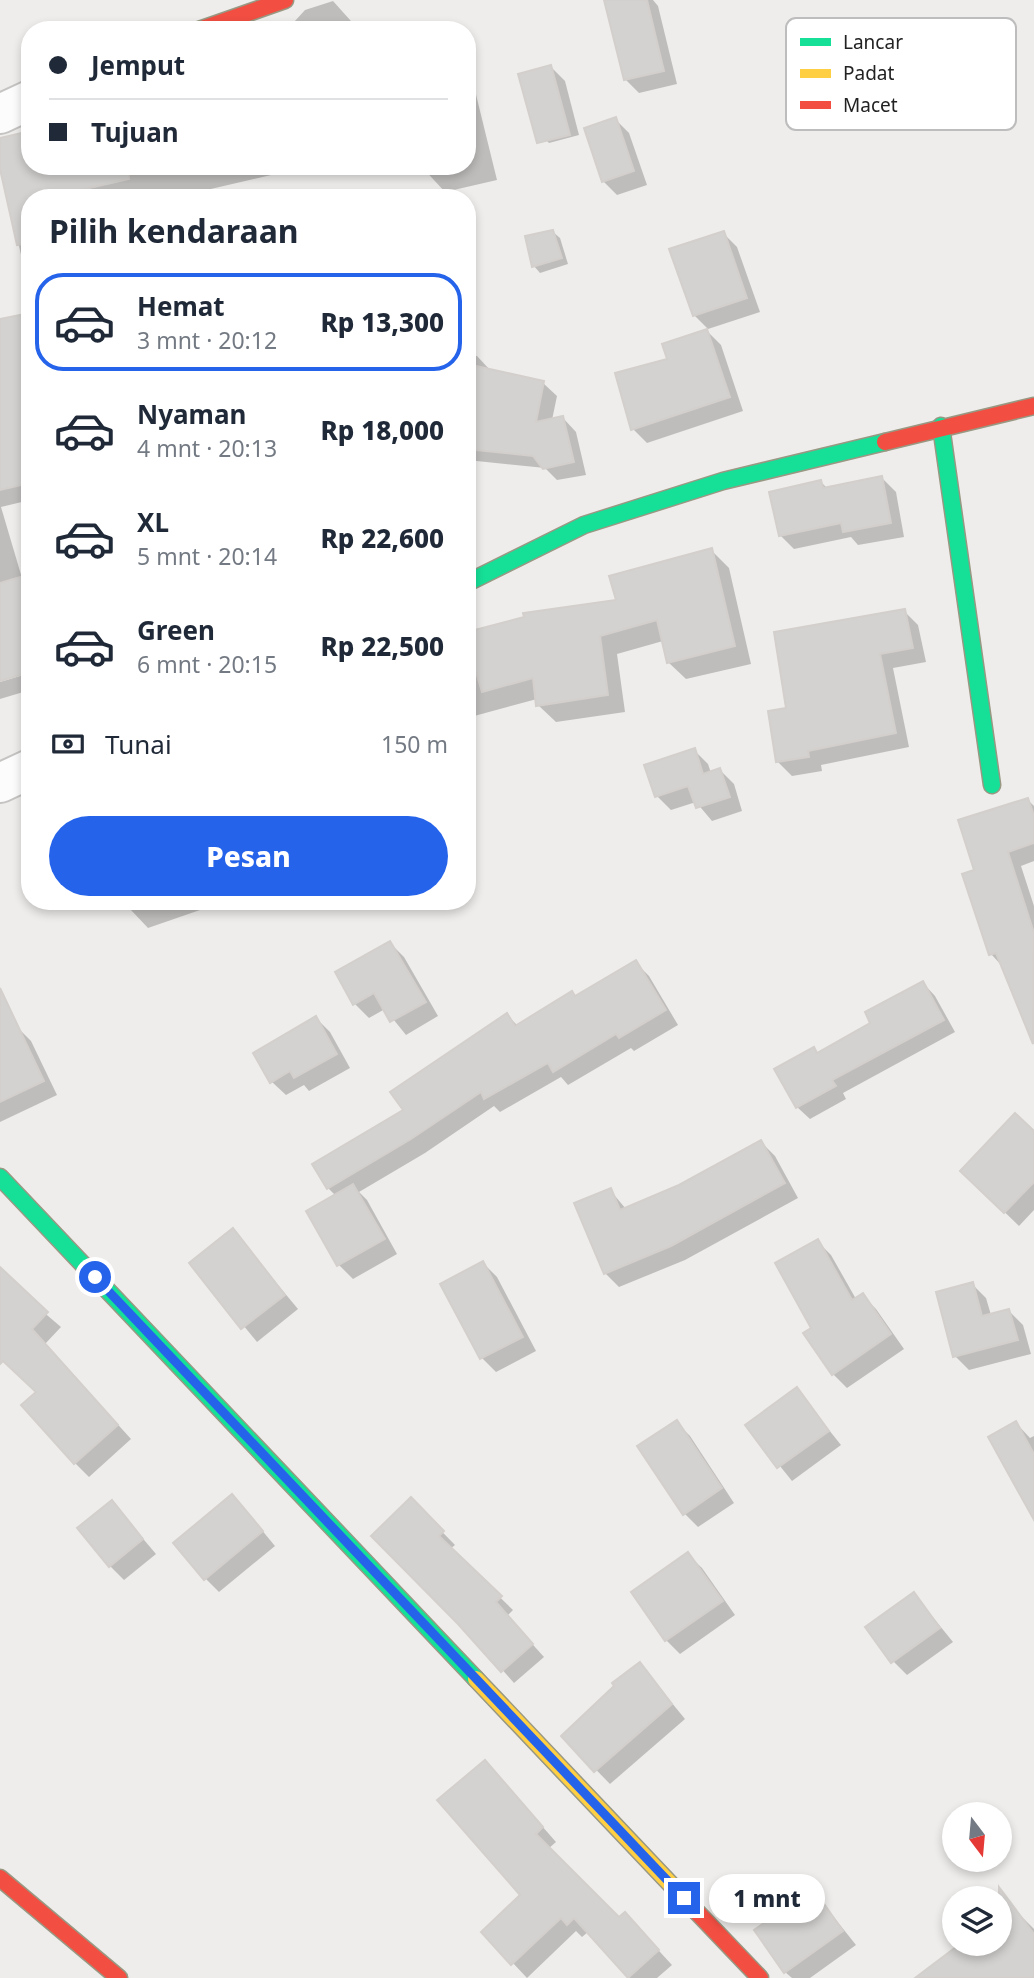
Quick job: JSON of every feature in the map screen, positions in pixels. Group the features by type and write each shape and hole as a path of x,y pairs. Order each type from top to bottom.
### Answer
{"street":[{"path":"225,21 285,0"},
{"path":"0,114 21,104"},
{"path":"476,579 584,525 723,481 941,426 1034,406"},
{"path":"941,426 992,785"},
{"path":"0,783 21,773"},
{"path":"0,1177 761,1978"},
{"path":"0,1878 119,1978"}],"building":[{"path":"604,0 647,0 664,71 624,80"},
{"path":"551,65 570,135 537,143 518,74"},
{"path":"616,117 634,171 602,182 584,128"},
{"path":"21,133 21,175 129,175 129,179 85,189 21,189 21,244 17,245 0,169 0,138"},
{"path":"553,230 562,258 532,267 525,236"},
{"path":"724,231 747,298 693,316 669,249"},
{"path":"21,315 21,485 0,490 0,319"},
{"path":"707,329 730,397 631,430 615,373 667,359 662,344"},
{"path":"476,366 544,381 536,422 563,416 574,462 543,469 533,456 476,450"},
{"path":"882,476 891,523 843,532 841,523 779,536 769,492 821,480 823,488"},
{"path":"712,548 735,646 667,663 657,620 600,636 608,695 536,706 533,678 482,692 476,672 476,630 524,617 523,613 616,600 609,576"},
{"path":"21,577 21,675 0,681 0,583"},
{"path":"905,609 913,648 880,654 896,733 808,751 809,757 776,762 768,711 786,708 774,632"},
{"path":"695,748 703,774 720,768 730,797 696,808 688,786 655,797 644,765"},
{"path":"1028,798 1034,816 1034,843 1008,852 1034,933 1033,1044 996,953 989,955 962,874 974,870 958,820"},
{"path":"390,941 426,1002 390,1022 374,993 353,1005 335,972"},
{"path":"636,960 666,1010 619,1038 616,1034 553,1072 548,1063 484,1099 481,1092 411,1139 327,1189 312,1164 403,1110 390,1092 507,1013 515,1026 572,991 575,996"},
{"path":"923,981 944,1020 832,1080 836,1086 796,1108 774,1069 814,1047 817,1053 870,1023 865,1012"},
{"path":"0,988 44,1081 0,1102"},
{"path":"316,1016 337,1054 294,1078 290,1071 270,1083 253,1053"},
{"path":"1015,1113 1034,1131 1034,1182 1004,1213 960,1171"},
{"path":"761,1140 785,1183 671,1246 604,1274 574,1203 611,1188 620,1210 679,1185"},
{"path":"353,1184 385,1239 337,1266 306,1211"},
{"path":"233,1228 285,1295 241,1329 189,1263"},
{"path":"818,1239 852,1300 863,1293 891,1334 832,1375 803,1333 811,1328 775,1263"},
{"path":"483,1261 523,1337 480,1359 440,1284"},
{"path":"0,1267 48,1312 32,1329 118,1425 74,1464 21,1405 36,1392 3,1361 0,1364"},
{"path":"973,1282 982,1316 1009,1309 1018,1340 953,1357 936,1292"},
{"path":"797,1387 829,1431 777,1468 745,1425"},
{"path":"677,1420 722,1488 683,1515 637,1446"},
{"path":"1016,1421 1034,1454 1034,1520 988,1437"},
{"path":"232,1494 263,1531 204,1580 173,1543"},
{"path":"411,1497 444,1531 439,1536 502,1596 496,1602 533,1644 501,1672 371,1536"},
{"path":"112,1500 143,1539 109,1567 77,1528"},
{"path":"688,1552 723,1601 665,1641 631,1592"},
{"path":"914,1592 940,1628 891,1663 865,1627"},
{"path":"640,1662 672,1704 594,1772 561,1736 614,1686 612,1683"},
{"path":"485,1760 543,1827 536,1834 619,1917 625,1912 659,1950 628,1978 574,1918 567,1925 561,1918 511,1965 481,1932 520,1895 437,1800"},
{"path":"813,1888 843,1931 784,1973 754,1930"},
{"path":"1012,1904 1034,1934 1034,1978 915,1978 944,1956 1012,1956"}],"traffic: fast":[{"path":"941,426 992,785"},
{"path":"476,579 584,525 723,481 885,442"},
{"path":"0,1177 476,1679"}],"traffic: slow":[{"path":"476,1679 696,1911"}],"traffic: jam":[{"path":"225,21 285,0"},
{"path":"885,442 1034,406"},
{"path":"0,1878 119,1978"},
{"path":"696,1911 760,1978"}],"route":[{"path":"95,1277 684,1898"}]}
